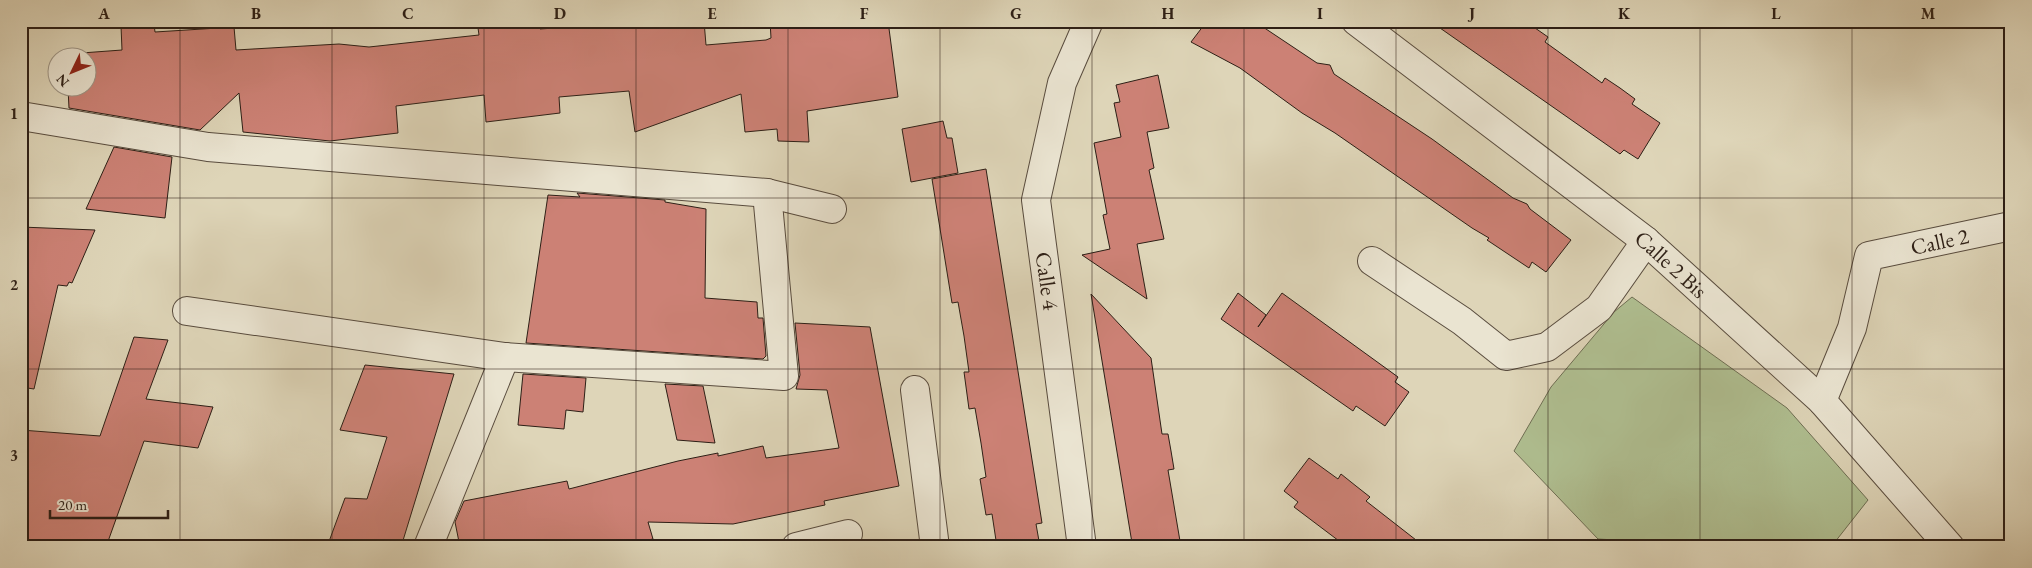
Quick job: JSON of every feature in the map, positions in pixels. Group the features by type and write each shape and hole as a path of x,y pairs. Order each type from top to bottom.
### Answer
{"street":[{"name":"Calle 4","path":"1082,547 1036,200 1062,83 1089,21"},
{"name":"Calle 2 Bis","path":"1356,21 1646,242 1822,401 1950,547"},
{"path":"21,116 208,147 767,192 832,209"},
{"path":"187,312 505,357 784,376 767,192"},
{"name":"Calle 2","path":"1822,401 1852,328 1869,256 2011,226"},
{"path":"1372,261 1462,321 1506,356 1548,347 1599,308 1646,242"},
{"path":"428,547 505,357"},
{"path":"915,390 935,547"},
{"path":"796,547 848,534"}],"green space":[{"path":"1632,297 1787,408 1868,500 1831,547 1737,547 1598,539 1514,451 1551,387 1614,312"}],"building":[{"path":"477,21 540,21 540,29 627,23 674,24 704,21 706,45 766,40 771,38 770,21 888,21 898,97 807,111 809,142 778,141 777,129 745,132 741,94 635,132 629,91 559,97 560,113 486,122 484,95 396,106 398,133 330,141 243,132 239,93 200,130 69,108 68,98 98,98 98,52 122,50 121,26 154,24 155,32 234,27 236,50 339,44 369,47 479,35"},
{"path":"1207,21 1254,21 1317,63 1330,65 1334,74 1432,139 1513,198 1527,204 1530,209 1571,240 1546,272 1532,262 1529,268 1487,240 1489,238 1335,133 1302,113 1240,68 1191,42"},
{"path":"1430,21 1525,21 1548,37 1545,42 1602,83 1605,78 1620,88 1635,99 1632,104 1660,123 1638,159 1624,150 1620,154"},
{"path":"1158,75 1169,128 1147,132 1154,168 1149,170 1164,239 1137,244 1147,299 1082,255 1110,249 1103,215 1107,214 1094,143 1121,137 1114,103 1120,102 1116,85"},
{"path":"943,121 947,138 952,138 958,173 911,182 902,129"},
{"path":"114,147 172,157 165,218 86,209"},
{"path":"986,169 1042,523 1036,524 1039,541 1007,547 997,547 992,514 986,515 980,479 986,477 975,408 969,409 964,372 969,372 964,336 958,302 952,303 932,179"},
{"path":"577,193 665,200 665,202 706,209 705,298 757,302 758,318 763,318 766,356 763,359 526,343 548,195 580,197"},
{"path":"21,227 95,230 72,283 69,282 67,286 58,285 34,389 21,387"},
{"path":"1238,293 1266,315 1258,327 1282,293 1398,377 1395,382 1409,392 1385,426 1356,406 1353,411 1221,319"},
{"path":"1091,294 1151,358 1162,434 1168,434 1174,469 1168,470 1181,547 1138,547 1138,542 1132,543"},
{"path":"795,323 870,327 899,486 824,501 825,505 733,524 648,522 653,539 614,547 460,547 455,522 464,501 567,481 569,489 678,461 718,453 718,456 763,446 766,458 839,448 827,390 796,389 800,375"},
{"path":"134,337 168,340 146,399 213,407 198,448 144,441 106,547 21,547 21,430 100,436"},
{"path":"365,365 454,374 401,547 327,547 345,498 367,499 387,437 340,430"},
{"path":"523,374 586,378 583,412 566,410 564,429 518,425"},
{"path":"665,384 703,386 715,443 677,440"},
{"path":"1309,458 1338,479 1341,474 1370,497 1366,501 1425,547 1347,547 1294,507 1298,502 1284,491"}]}
